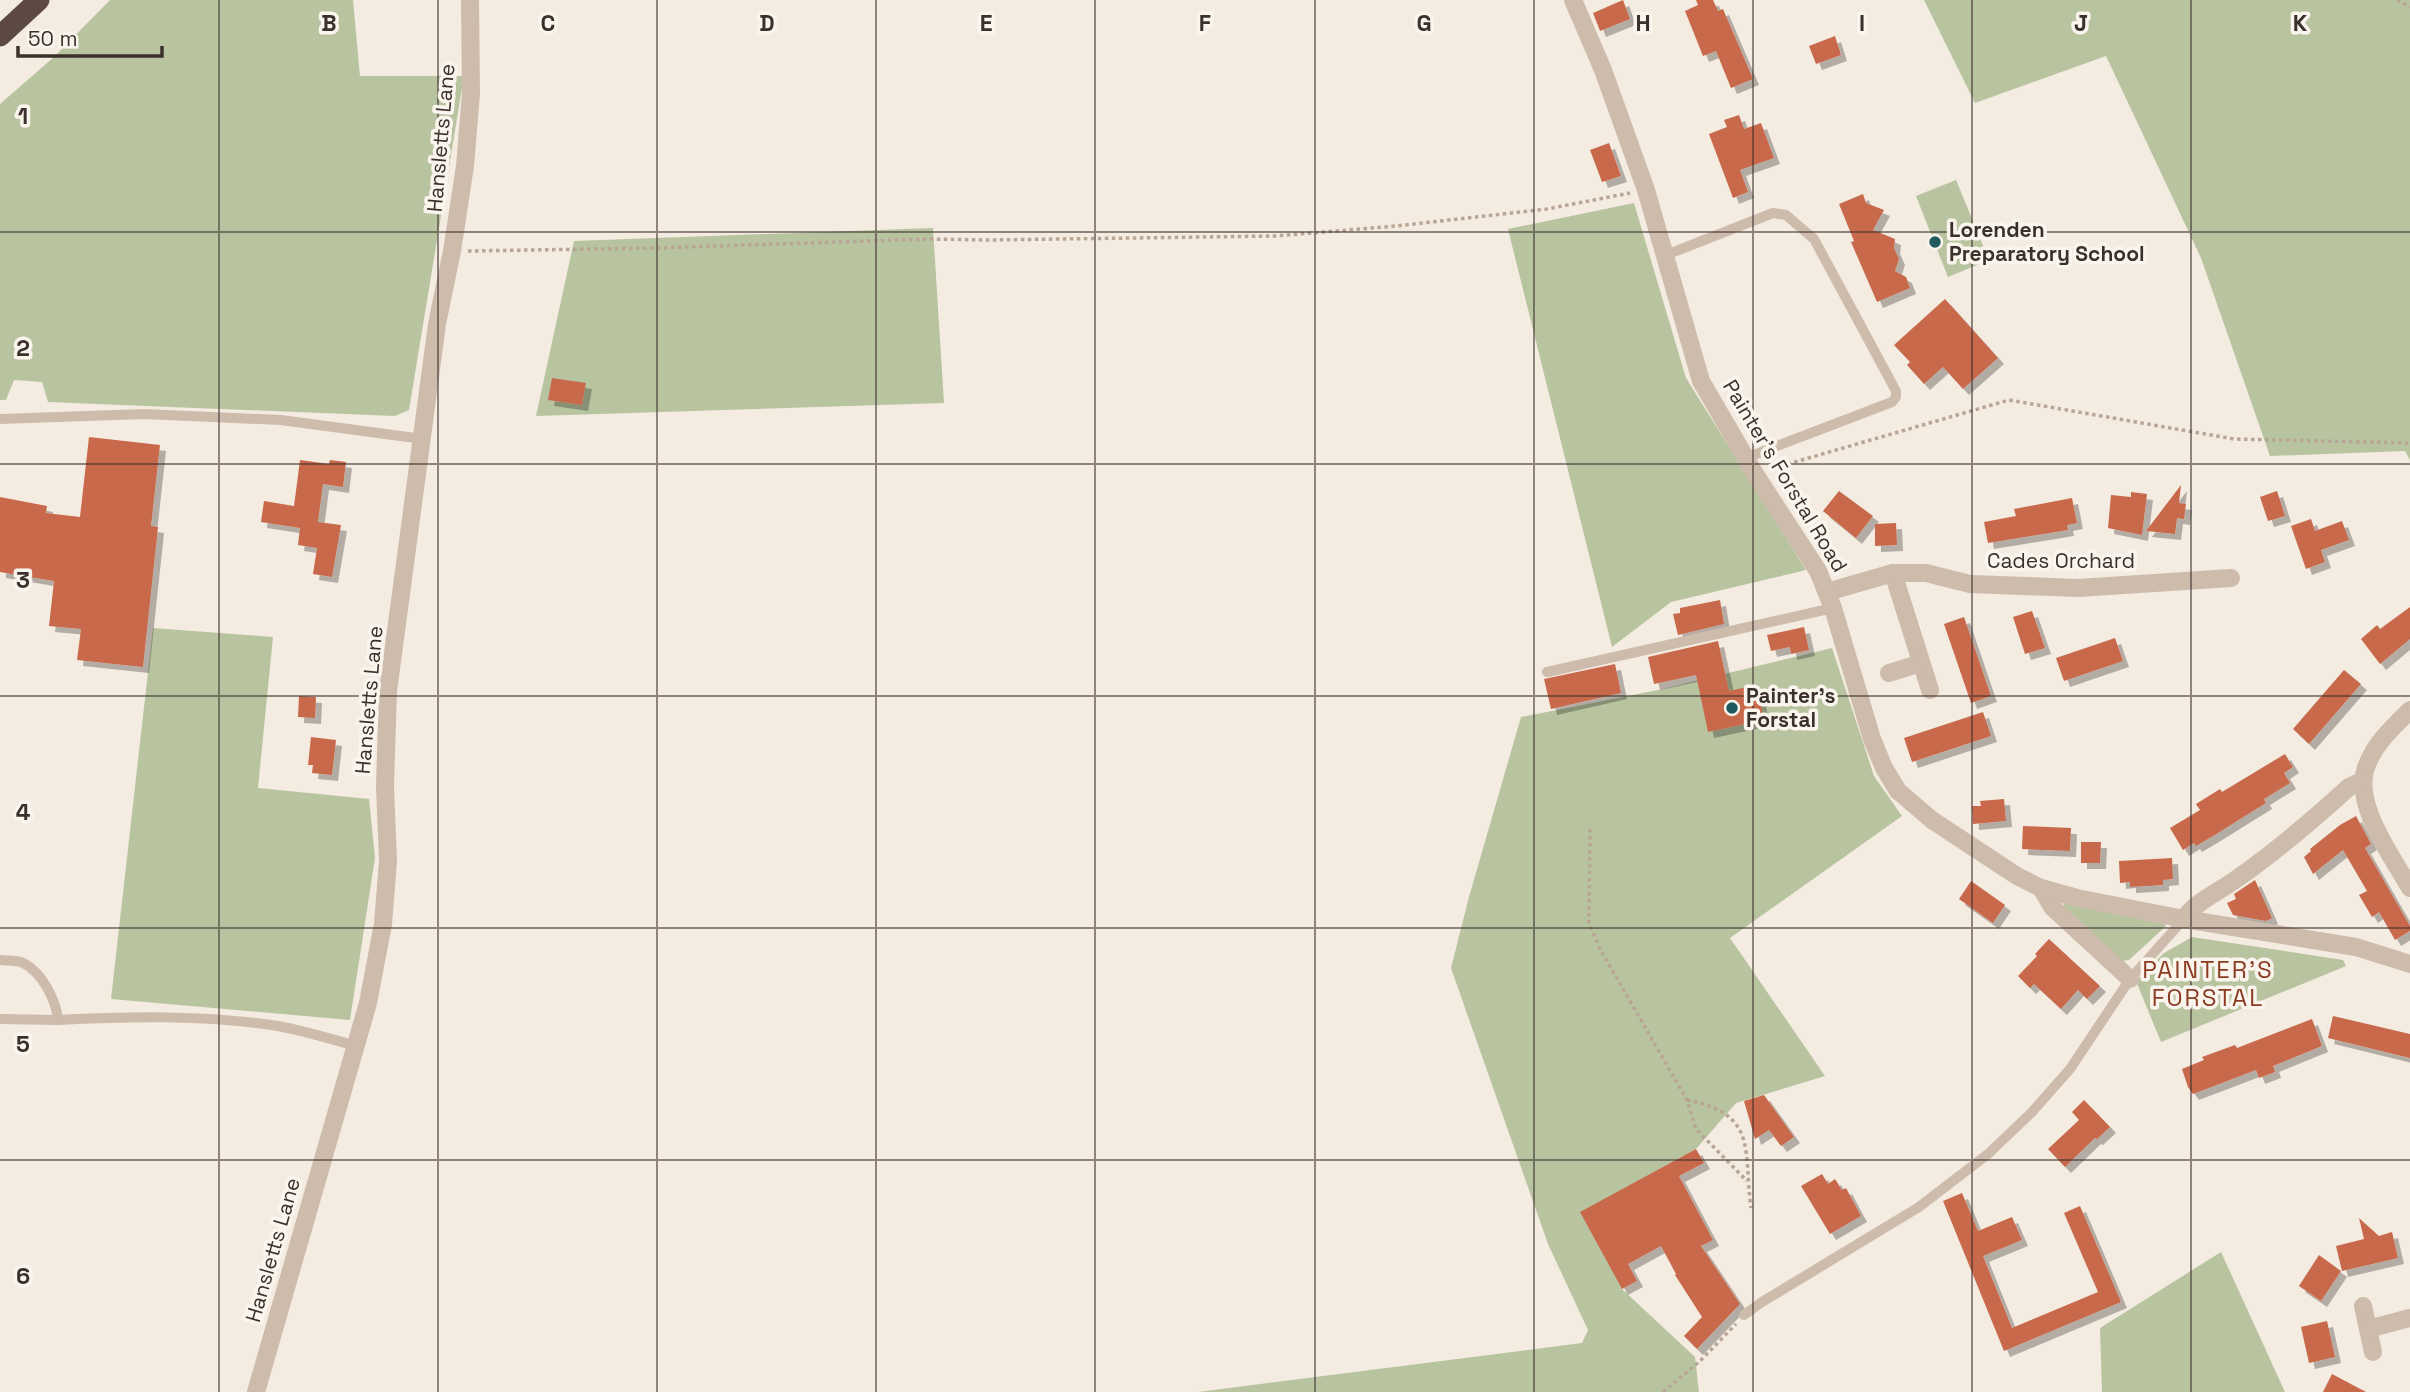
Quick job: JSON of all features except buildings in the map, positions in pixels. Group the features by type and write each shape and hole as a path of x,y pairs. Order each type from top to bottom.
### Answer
{"highway":[{"path":"0,36 39,0"}],"street":[{"name":"Hansletts Lane","path":"256,1392 375,974 388,861 385,786 388,691 424,439 437,324 466,166 471,93 470,0"},
{"name":"Painter's Forstal Road","path":"1573,0 1603,70 1646,190 1701,381 1750,466 1818,571 1830,600 1872,739 1884,768 1898,791 1932,820 2017,876 2041,888 2183,919 2356,947 2410,964"},
{"name":"Cades Orchard","path":"1830,600 1894,573 1926,573 1970,584 2078,588 2231,579"},
{"path":"1894,573 1930,690"},
{"path":"1889,673 1921,663"},
{"path":"2410,710 2374,750 2362,781 2370,814 2410,888"},
{"path":"2183,919 2193,906 2235,880 2283,844 2349,787 2362,781"},
{"path":"2041,888 2053,908 2130,979"},
{"path":"2362,1306 2373,1352"},
{"path":"2368,1329 2410,1318"}],"lane":[{"path":"1666,255 1773,214 1786,215 1814,239 1896,391 1892,402 1750,466"},
{"path":"0,419 145,414 281,420 424,439"},
{"path":"1547,673 1830,600"},
{"path":"1744,1315 1762,1301 1919,1207 1988,1154 2070,1069 2130,979 2183,919"},
{"path":"0,960 22,962 38,975 50,994 58,1020"},
{"path":"0,1019 127,1017 250,1022 356,1046"}],"path":[{"path":"2398,0 2410,7"},
{"path":"452,251 657,248 928,239 1275,236 1547,209 1646,190"},
{"path":"1750,466 2009,400 2234,439 2410,443"},
{"path":"1590,829 1589,923 1600,949 1687,1100 1696,1129 1747,1181"},
{"path":"1687,1100 1711,1105 1731,1118 1744,1138 1748,1155 1747,1181 1751,1208"},
{"path":"1663,1392 1700,1361 1744,1315"}],"green space":[{"path":"110,0 353,0 360,76 464,76 409,410 395,416 48,402 42,382 14,380 6,400 0,400 0,104 54,57"},
{"path":"1924,0 2410,0 2410,460 2405,451 2270,456 2201,258 2106,56 1975,103"},
{"path":"1956,180 1989,260 1948,277 1916,196"},
{"path":"1634,203 1686,378 1806,570 1671,602 1612,647 1508,229"},
{"path":"933,228 944,403 536,416 574,241"},
{"path":"153,628 273,637 258,788 369,799 375,858 350,1020 111,999"},
{"path":"1832,648 1874,776 1902,816 1730,938 1825,1076 1736,1103 1696,1149 1581,1212 1622,1289 1695,1357 1699,1392 1198,1392 1582,1343 1588,1330 1548,1244 1451,968 1521,717 1663,689"},
{"path":"2065,903 2166,926 2129,960 2122,961 2062,907"},
{"path":"2192,937 2343,960 2346,966 2161,1042 2136,981 2164,953"},
{"path":"2221,1252 2285,1392 2102,1392 2100,1328"}],"place":[{"name":"Lorenden Preparatory School","path":"1935,242"},
{"name":"Painter's Forstal","path":"1732,708"}],"district":[{"name":"PAINTER'S FORSTAL","path":"2208,984"}]}
